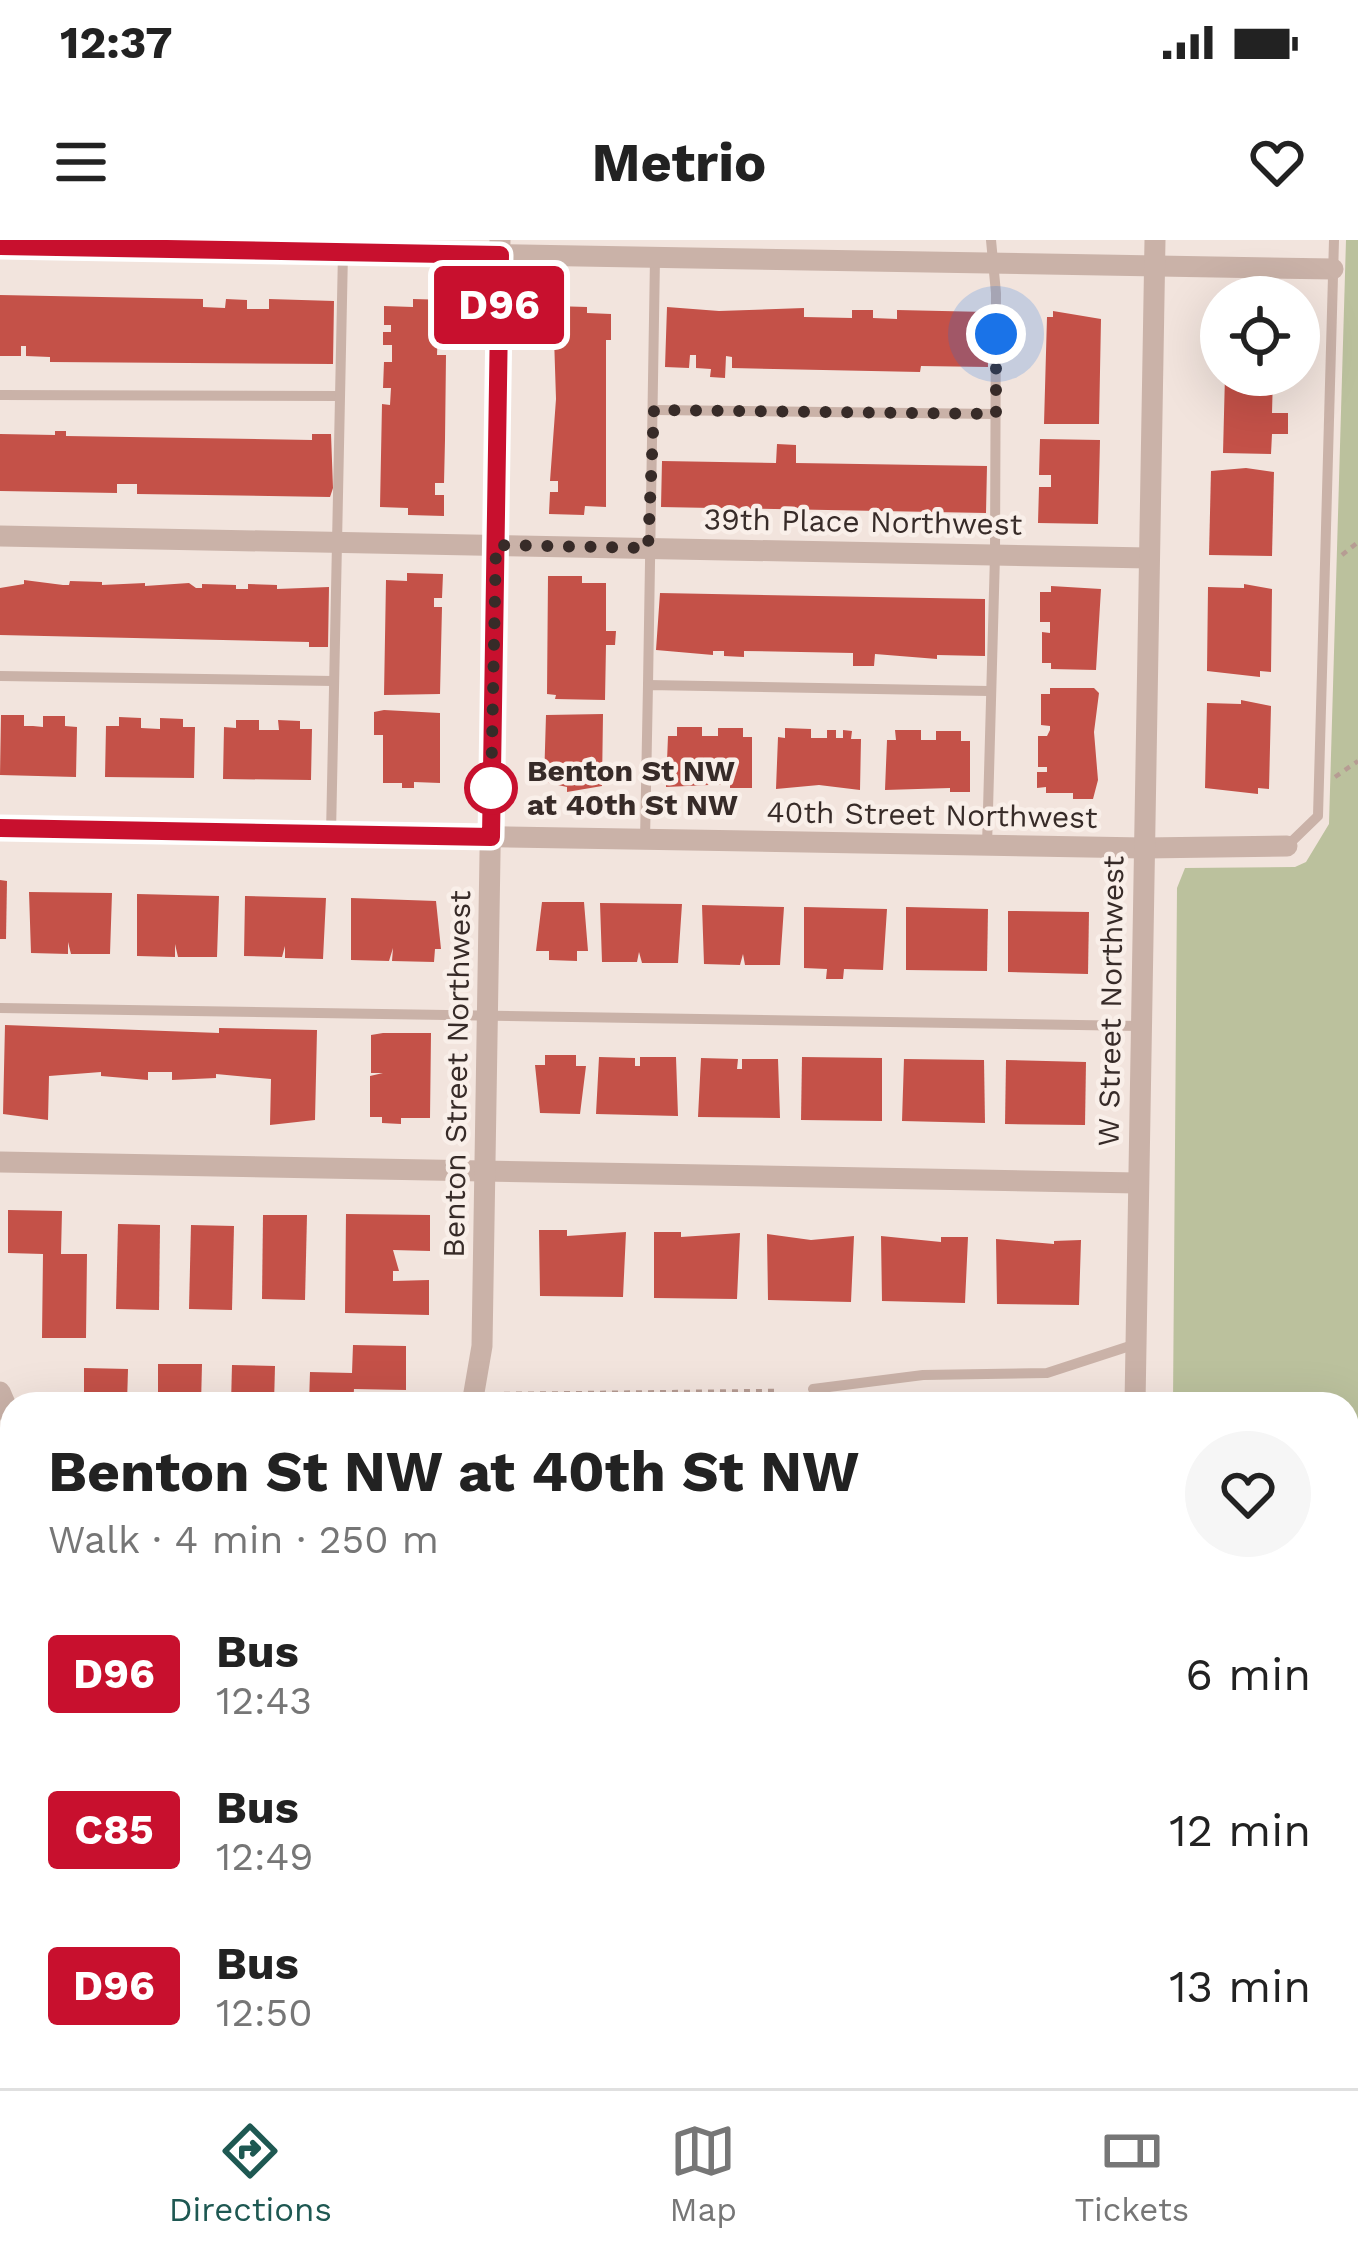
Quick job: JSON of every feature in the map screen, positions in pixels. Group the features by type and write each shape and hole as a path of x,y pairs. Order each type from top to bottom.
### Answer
{"street":[{"name":"W Street Northwest","path":"1135,1392 1155,240"},
{"path":"0,246 991,252 1155,266 1334,269"},
{"name":"Benton Street Northwest","path":"474,1392 482,1346 500,248"},
{"name":"39th Place Northwest","path":"0,536 1149,558"},
{"name":"40th Street Northwest","path":"0,828 987,846 1287,846"},
{"path":"0,1162 1137,1184"}],"lane":[{"path":"1287,846 1318,815 1334,240"},
{"path":"330,248 339,395 331,834"},
{"path":"645,840 648,548 663,252"},
{"path":"987,846 996,414 996,293 991,252"},
{"path":"0,394 339,395"},
{"path":"654,410 996,414"},
{"path":"0,676 333,681"},
{"path":"648,686 989,691"},
{"path":"0,1009 1140,1026"},
{"path":"813,1389 922,1375 1047,1373 1136,1344"}],"path":[{"path":"685,1392 775,1392"}],"green space":[{"path":"1346,240 1358,240 1358,1392 1173,1392 1177,888 1185,868 1295,867 1306,862 1329,824"}],"building":[{"path":"0,295 203,299 203,307 225,308 226,299 247,300 247,309 269,309 269,299 334,301 333,364 50,362 50,357 26,356 26,346 21,346 21,356 0,356"},
{"path":"413,299 448,300 448,325 438,325 437,355 446,355 444,483 435,483 435,495 444,495 444,516 408,515 408,508 380,507 382,404 390,405 391,388 383,388 384,362 392,362 392,345 383,345 383,332 391,332 391,325 384,325 384,306 413,307"},
{"path":"553,306 587,307 587,313 611,314 611,340 606,340 606,507 585,506 584,515 549,514 550,492 558,492 558,481 550,481 556,399"},
{"path":"667,307 719,311 804,308 804,317 852,318 852,310 873,310 873,318 897,319 897,310 987,312 988,367 921,366 920,372 732,368 732,357 726,356 725,378 710,377 711,369 696,368 696,355 690,355 689,368 665,367"},
{"path":"1053,311 1101,319 1099,424 1044,424 1047,317 1053,317"},
{"path":"1224,396 1272,396 1272,413 1288,413 1288,434 1272,434 1271,454 1223,453"},
{"path":"55,431 66,431 66,436 312,440 312,434 331,434 333,488 330,497 137,494 137,484 117,484 117,493 0,491 0,434 55,435"},
{"path":"1040,439 1100,440 1098,524 1038,523 1039,487 1051,487 1051,475 1039,475"},
{"path":"777,444 796,445 796,463 987,466 986,513 661,507 662,461 776,463"},
{"path":"1211,471 1274,472 1272,556 1209,555"},
{"path":"407,573 443,574 442,598 434,598 434,607 442,607 440,694 384,695 386,580 407,581"},
{"path":"548,576 582,576 582,583 606,583 606,631 616,631 615,645 606,645 605,700 555,699 556,695 547,694"},
{"path":"24,580 63,585 70,581 145,586 189,583 196,588 202,584 236,585 236,589 248,589 248,584 277,585 277,589 329,587 328,647 309,647 309,642 0,635 0,588 24,584"},
{"path":"1244,584 1272,589 1271,672 1260,671 1260,677 1207,671 1208,587 1244,588"},
{"path":"1051,586 1101,589 1096,670 1051,669 1051,663 1042,663 1042,632 1050,633 1050,622 1040,622 1040,592 1051,592"},
{"path":"660,593 985,599 985,656 937,655 937,659 875,654 874,666 853,666 853,653 744,651 744,657 724,656 724,651 713,651 713,655 656,650"},
{"path":"1050,688 1094,688 1099,693 1094,732 1098,780 1093,799 1073,799 1073,793 1046,793 1046,787 1037,788 1037,772 1047,772 1047,767 1038,767 1038,736 1047,736 1050,730 1041,725 1041,694 1050,694"},
{"path":"1241,700 1271,706 1269,789 1258,788 1258,794 1205,788 1207,703 1241,704"},
{"path":"374,712 440,713 440,783 414,782 414,788 402,788 402,783 383,783 383,735 374,735"},
{"path":"603,714 602,786 567,792 567,787 544,782 546,715"},
{"path":"1,715 24,715 24,726 43,727 43,716 65,716 65,726 77,727 76,777 0,775"},
{"path":"119,717 141,718 141,728 160,729 160,718 183,719 183,727 195,727 194,778 105,777 106,726 119,726"},
{"path":"236,720 259,720 259,730 279,730 278,720 300,721 300,729 312,729 311,780 223,779 224,727 236,728"},
{"path":"677,727 702,727 702,736 718,736 718,728 743,728 743,737 752,737 752,788 730,788 730,784 666,787 668,736 677,736"},
{"path":"785,728 811,729 811,738 827,738 827,730 836,730 836,738 843,738 843,730 852,731 851,739 861,739 860,790 819,785 776,789 778,737 785,738"},
{"path":"895,730 921,730 921,740 936,740 936,731 961,731 961,741 970,741 970,792 885,790 887,740 896,740"},
{"path":"0,880 7,881 6,939 0,939"},
{"path":"29,892 112,893 110,954 71,954 68,942 68,954 31,953"},
{"path":"137,894 219,896 217,957 178,957 175,944 175,957 137,956"},
{"path":"245,896 326,898 323,959 285,958 285,946 282,957 244,956"},
{"path":"351,898 436,901 441,949 435,949 434,962 392,961 393,948 389,961 351,960"},
{"path":"542,902 584,902 588,951 577,951 577,961 549,960 549,951 536,951"},
{"path":"600,903 682,904 678,963 642,963 639,952 637,962 602,962"},
{"path":"702,905 784,907 780,965 745,965 743,954 740,965 704,964"},
{"path":"804,907 887,909 883,970 844,969 843,979 826,979 827,969 804,968"},
{"path":"906,907 988,909 987,971 906,970"},
{"path":"1008,911 1089,912 1088,974 1008,972"},
{"path":"5,1025 219,1033 219,1028 317,1030 315,1120 270,1125 271,1079 216,1074 216,1078 172,1080 172,1072 148,1072 148,1080 101,1076 101,1072 49,1076 48,1120 3,1114"},
{"path":"431,1033 430,1118 401,1118 401,1124 370,1117 370,1076 383,1073 371,1073 371,1035"},
{"path":"545,1055 576,1055 576,1066 586,1066 580,1114 540,1113 535,1065 545,1065"},
{"path":"599,1057 635,1058 635,1066 640,1066 640,1057 676,1057 678,1116 596,1114"},
{"path":"802,1057 882,1058 882,1121 801,1120"},
{"path":"701,1058 738,1059 737,1069 742,1069 742,1059 778,1059 780,1118 698,1117"},
{"path":"904,1059 984,1060 985,1123 902,1121"},
{"path":"1006,1060 1086,1062 1085,1125 1005,1124"},
{"path":"8,1210 62,1211 61,1254 87,1254 86,1338 42,1338 43,1254 8,1253"},
{"path":"346,1214 430,1215 430,1251 393,1250 399,1271 393,1271 393,1281 429,1280 429,1315 345,1313"},
{"path":"263,1215 307,1215 305,1300 262,1299"},
{"path":"118,1224 160,1225 159,1310 116,1309"},
{"path":"191,1225 234,1226 232,1310 189,1309"},
{"path":"539,1230 567,1230 567,1236 626,1232 623,1297 540,1296"},
{"path":"654,1232 681,1232 681,1237 740,1233 737,1299 654,1298"},
{"path":"767,1234 811,1240 854,1236 851,1302 768,1300"},
{"path":"881,1236 941,1242 941,1237 968,1237 965,1303 882,1301"},
{"path":"996,1239 1054,1244 1081,1240 1079,1305 997,1304"},
{"path":"353,1345 406,1346 406,1390 309,1392 310,1372 352,1373"},
{"path":"158,1364 202,1364 201,1392 158,1392"},
{"path":"232,1365 275,1366 274,1392 231,1392"},
{"path":"84,1368 128,1369 127,1392 84,1392"}],"bus line":[{"name":"D96","path":"0,246 500,255 491,837 0,828"}],"place":[{"name":"Benton St NW at 40th St NW","path":"491,788"}],"route":[{"path":"491,788 491,792 496,545 648,548 654,410 996,414 996,334"}]}
